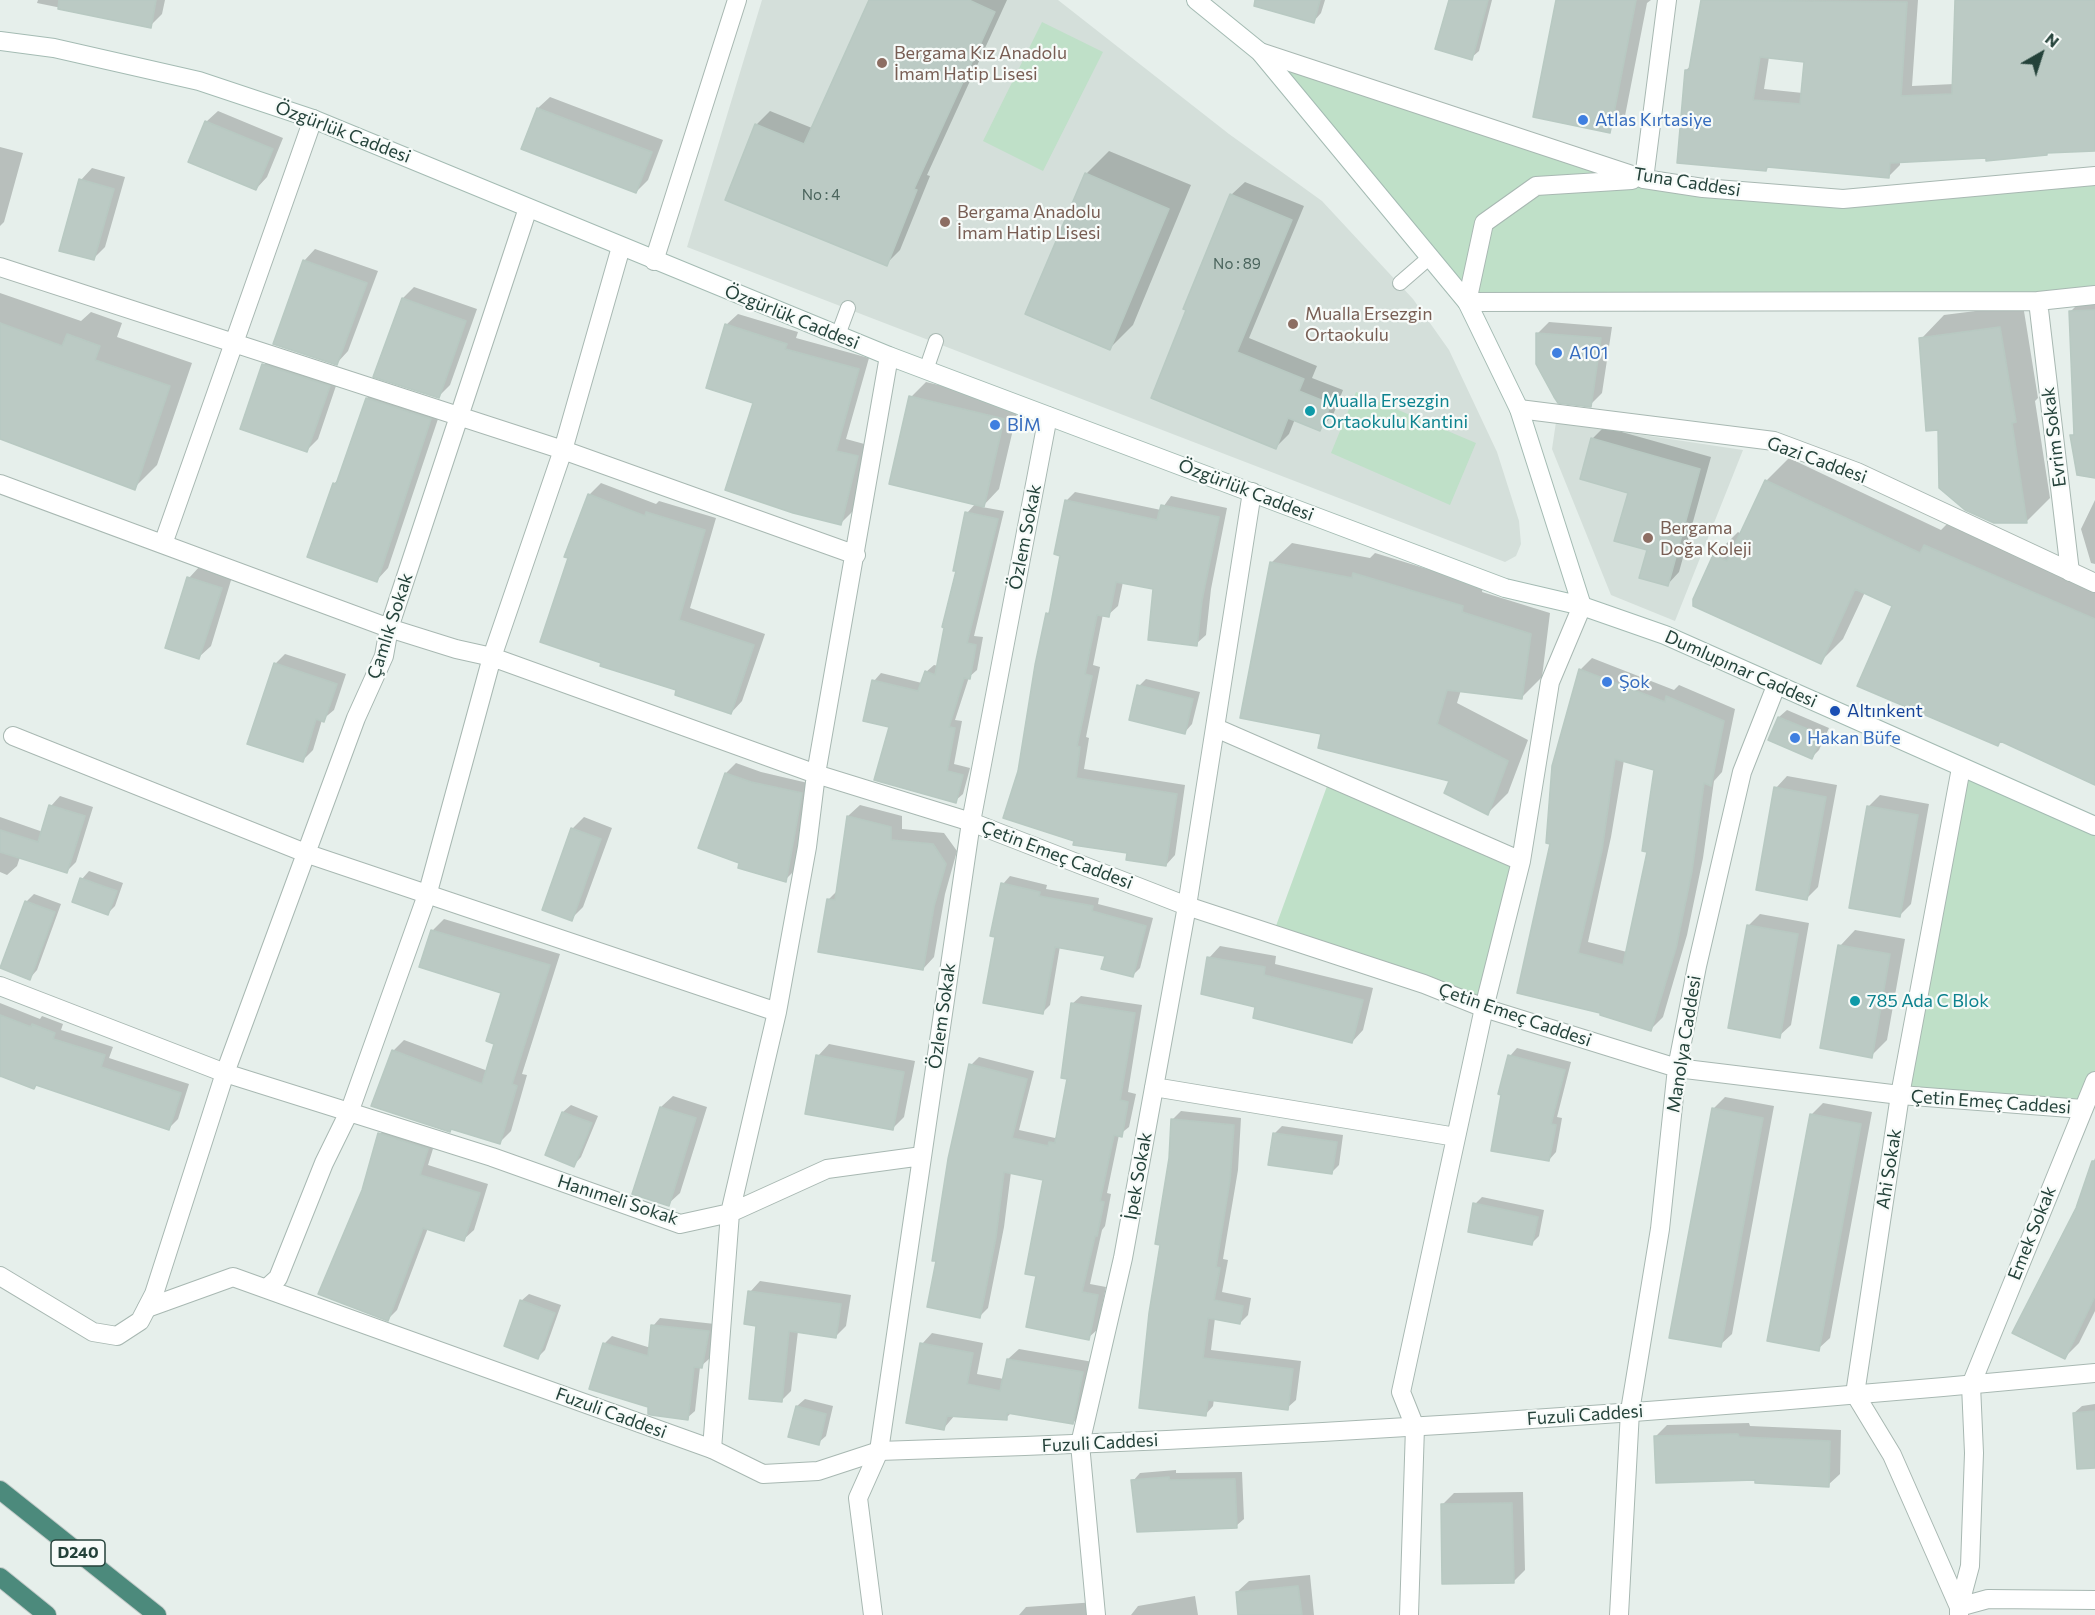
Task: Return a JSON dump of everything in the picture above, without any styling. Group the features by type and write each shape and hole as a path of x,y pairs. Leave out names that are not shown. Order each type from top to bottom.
{"highway":[{"name":"D240","path":"0,1490 158,1615"},
{"path":"0,1577 47,1615"}],"street":[{"path":"654,261 737,0"},
{"name":"Tuna Caddesi","path":"1197,0 1260,52 1467,302 1519,409 1582,606"},
{"path":"1667,0 1644,179 1536,186 1484,223 1467,302 2038,302 2095,295"},
{"name":"Özgürlük Caddesi","path":"0,41 54,48 199,81 313,119 654,261 926,370 1506,588 1582,606"},
{"name":"Tuna Caddesi","path":"1260,52 1644,179 1703,188 1843,199 2095,176"},
{"path":"162,544 313,119"},
{"name":"Çamlık Sokak","path":"147,1308 154,1294 225,1072 308,854 356,718 384,656 388,628 528,208"},
{"path":"267,1288 278,1278 324,1162 351,1110 428,892 492,657 563,450 621,247"},
{"path":"0,267 563,450 856,555"},
{"name":"Evrim Sokak","path":"2038,302 2070,572"},
{"path":"712,1449 730,1213 777,1012 807,846 816,774 890,356"},
{"name":"Gazi Caddesi","path":"1519,409 1774,441 1857,472 2095,583"},
{"name":"Özlem Sokak","path":"873,1615 858,1498 879,1451 971,822 1048,416"},
{"name":"Çetin Emeç Caddesi","path":"0,484 388,628 456,649 492,657 816,774 971,822 1187,906 1424,984 1484,1008 1677,1068 1900,1095 2089,1111"},
{"name":"İpek Sokak","path":"1096,1615 1080,1444 1123,1258 1187,906 1252,492"},
{"path":"1409,1615 1415,1427 1401,1392 1484,1008 1521,861 1550,682 1582,606"},
{"name":"Dumlupınar Caddesi","path":"1582,606 1665,635 2095,826"},
{"name":"Manolya Caddesi","path":"1619,1615 1630,1412 1660,1229 1677,1068 1697,966 1742,772 1776,686"},
{"path":"1216,728 1521,861"},
{"path":"13,736 308,854 428,892 777,1012"},
{"name":"Ahi Sokak","path":"1855,1394 1900,1095 1961,768"},
{"name":"Hanımeli Sokak","path":"0,986 225,1072 351,1110 680,1224 730,1213 827,1169 922,1156"},
{"name":"Emek Sokak","path":"1971,1385 2089,1111 2095,1081"},
{"path":"1154,1087 1456,1137"},
{"path":"0,1276 93,1332 117,1336 140,1321 147,1308"},
{"name":"Fuzuli Caddesi","path":"147,1308 233,1277 712,1449 763,1474 818,1471 879,1451 1080,1444 1415,1427 1971,1385 2095,1373"},
{"path":"1959,1611 1970,1566 1974,1454 1971,1385"},
{"path":"1855,1394 1892,1455 1959,1611"},
{"path":"1959,1611 1988,1599 2095,1600"}],"lane":[{"path":"1400,283 1430,257"},
{"path":"838,335 848,308"},
{"path":"926,370 936,341"}],"shaded area":[{"path":"762,0 1058,0 1229,134 1322,201 1413,299 1449,350 1497,452 1519,521 1521,544 1516,556 1505,562 687,247"},
{"name":"Bergama Doğa Koleji","path":"1556,422 1743,450 1675,621 1611,595 1552,449"}],"green space":[{"path":"1042,22 1103,52 1043,171 983,141"},
{"path":"1260,52 1644,179 1843,199 2095,176 2095,295 1467,302"},
{"path":"1356,392 1476,443 1450,505 1331,453"},
{"path":"1961,768 2095,826 2095,1081 2083,1109 1900,1095"},
{"path":"1330,778 1521,861 1484,1008 1273,934"}],"building":[{"path":"59,0 156,0 151,28 58,9"},
{"path":"869,0 969,0 995,12 914,189 917,190 887,266 725,200 755,124 804,144"},
{"path":"1255,0 1320,0 1314,23 1254,6"},
{"path":"1449,0 1488,0 1472,60 1435,49"},
{"path":"1556,0 1636,0 1610,133 1533,117"},
{"path":"1701,0 1907,2 1901,96 1952,94 1955,0 2095,0 2095,151 2047,153 2047,155 1986,161 1986,158 1890,163 1889,178 1767,167 1766,171 1677,163 1685,70 1689,70","holes":["1760,57 1804,62 1800,104 1753,100"]},
{"path":"537,108 652,152 636,193 521,149"},
{"path":"205,121 273,149 256,190 188,162"},
{"path":"1085,173 1169,209 1110,350 1025,314"},
{"path":"79,179 114,189 94,260 59,251"},
{"path":"1230,194 1292,220 1237,352 1304,379 1299,391 1331,404 1320,431 1288,418 1276,449 1151,398 1186,310 1183,309"},
{"path":"303,260 367,283 337,365 273,344"},
{"path":"402,298 466,321 439,398 373,377"},
{"path":"2095,310 2095,478 2077,475 2070,435 2074,435 2069,311"},
{"path":"0,323 62,346 67,334 100,346 95,360 170,386 135,490 0,439"},
{"path":"725,324 787,344 785,349 859,369 836,451 858,456 841,525 793,513 725,490 753,403 706,388"},
{"path":"2000,327 2016,422 2012,423 2027,523 1994,523 1965,510 1939,488 1938,430 1926,431 1919,338"},
{"path":"1536,333 1601,338 1591,407 1558,403 1536,364"},
{"path":"262,364 330,386 307,452 240,429"},
{"path":"909,396 1004,419 984,507 889,484"},
{"path":"366,398 431,419 377,582 307,557"},
{"name":"Bergama Doğa Koleji","path":"1591,438 1700,469 1668,586 1639,578 1647,550 1614,541 1628,493 1580,479"},
{"path":"1765,480 1920,553 1924,545 2095,619 2095,785 2000,741 1998,746 1857,686 1892,606 1855,589 1821,664 1693,606 1693,599 1713,555 1727,561"},
{"path":"588,494 645,516 646,512 705,530 679,620 754,645 731,714 675,695 676,690 600,666 601,663 540,642 568,558 564,557"},
{"path":"1065,500 1157,520 1161,505 1219,517 1202,600 1197,646 1148,640 1153,589 1116,582 1109,617 1097,615 1085,674 1092,676 1077,746 1080,747 1076,778 1177,794 1166,866 1126,860 1127,853 1073,845 1074,841 1003,818 1018,771 1035,665 1046,613 1049,614 1060,556 1054,554"},
{"path":"965,512 998,519 967,643 976,645 970,679 964,678 949,727 955,728 947,771 963,775 956,803 874,780 889,727 863,721 872,680 918,691 925,671 935,675 944,628 942,627 956,571 953,571"},
{"path":"1270,562 1352,578 1353,573 1463,606 1462,612 1531,634 1522,699 1447,690 1437,724 1508,761 1488,815 1444,793 1449,781 1318,748 1321,734 1240,718"},
{"path":"187,577 222,588 199,659 165,648"},
{"path":"274,663 337,684 324,722 316,719 303,762 247,744"},
{"path":"1579,669 1665,702 1666,696 1724,721 1711,786 1704,783 1692,871 1676,948 1651,1031 1600,1015 1600,1013 1517,993 1550,844 1546,843 1552,766","holes":["1615,759 1654,770 1642,851 1647,852 1623,965 1578,953 1602,850"]},
{"path":"1137,685 1193,699 1185,734 1129,720"},
{"name":"Hakan Büfe","path":"1778,717 1822,735 1812,759 1768,740"},
{"path":"725,773 751,782 802,793 786,882 738,868 739,863 698,848"},
{"path":"1774,787 1826,797 1807,900 1756,890"},
{"path":"49,805 85,816 67,873 0,852 0,830 38,842"},
{"path":"1867,806 1918,815 1900,917 1849,908"},
{"path":"847,816 891,827 891,840 933,844 946,864 934,906 923,970 818,952 827,899 835,900"},
{"path":"571,828 601,839 572,921 542,910"},
{"path":"80,878 117,891 108,915 72,902"},
{"path":"1001,883 1040,892 1039,896 1093,906 1092,911 1146,926 1133,977 1101,969 1105,956 1055,947 1043,1014 983,1003 995,937 990,936"},
{"path":"25,901 55,912 30,980 0,968"},
{"path":"1747,925 1798,934 1780,1038 1728,1028"},
{"path":"431,930 550,965 512,1084 517,1086 500,1144 451,1129 450,1132 371,1106 392,1050 482,1084 494,1044 486,1041 501,993 419,967"},
{"name":"785 Ada C Blok","path":"1838,945 1890,954 1872,1058 1820,1048"},
{"path":"1207,957 1265,967 1264,975 1363,1000 1352,1043 1253,1018 1255,1007 1201,994"},
{"path":"1071,1003 1135,1013 1120,1100 1128,1102 1122,1137 1114,1135 1100,1201 1104,1202 1082,1292 1098,1295 1089,1340 1026,1327 1036,1276 1025,1274 1043,1180 1004,1172 996,1237 980,1318 927,1307 936,1261 932,1261 948,1159 969,1064 1027,1079 1012,1138 1048,1146 1049,1142 1055,1143 1067,1079 1061,1078"},
{"path":"0,1015 55,1033 53,1039 105,1055 101,1067 181,1093 169,1130 36,1085 34,1089 0,1076"},
{"path":"816,1055 904,1072 893,1130 805,1114"},
{"path":"1508,1055 1565,1070 1551,1124 1556,1125 1549,1161 1491,1151 1501,1095 1498,1094"},
{"path":"660,1107 696,1118 669,1206 632,1194"},
{"path":"1712,1108 1763,1118 1721,1347 1669,1338"},
{"path":"562,1112 592,1123 574,1167 545,1155"},
{"path":"1810,1114 1861,1124 1819,1351 1767,1341"},
{"path":"1171,1119 1234,1125 1230,1180 1216,1267 1220,1268 1214,1300 1243,1306 1240,1324 1208,1318 1203,1358 1293,1369 1288,1410 1208,1400 1206,1416 1139,1408 1149,1313 1160,1245 1155,1244 1169,1158"},
{"path":"378,1133 428,1149 420,1175 480,1193 464,1241 423,1228 388,1321 318,1294 362,1190"},
{"path":"1273,1133 1337,1142 1332,1174 1268,1165"},
{"path":"2092,1161 2095,1161 2095,1296 2065,1359 2012,1333 2076,1208"},
{"path":"1473,1203 1538,1217 1532,1245 1468,1232"},
{"path":"748,1291 841,1304 836,1338 789,1331 782,1402 749,1399 756,1326 744,1324"},
{"path":"520,1300 555,1313 538,1359 504,1346"},
{"path":"651,1325 709,1331 702,1368 694,1367 688,1420 651,1415 648,1414 648,1407 589,1389 603,1343 648,1356"},
{"path":"920,1343 973,1353 967,1384 1000,1391 1007,1359 1083,1372 1073,1424 1007,1413 1007,1420 947,1416 944,1430 906,1423"},
{"path":"796,1406 826,1414 819,1445 788,1437"},
{"path":"2095,1411 2095,1468 2077,1469 2073,1413"},
{"path":"1738,1434 1739,1437 1830,1441 1829,1487 1755,1483 1755,1480 1656,1483 1654,1436"},
{"path":"1169,1477 1169,1480 1235,1479 1237,1528 1137,1532 1131,1480"},
{"path":"1512,1503 1514,1583 1442,1584 1441,1504"},
{"path":"1298,1586 1302,1615 1238,1615 1236,1592"}],"place":[{"name":"Bergama Kız Anadolu İmam Hatip Lisesi","path":"882,63"},
{"name":"Atlas Kırtasiye","path":"1583,120"},
{"name":"Bergama Anadolu İmam Hatip Lisesi","path":"945,222"},
{"name":"Mualla Ersezgin Ortaokulu","path":"1293,324"},
{"name":"A101","path":"1557,353"},
{"name":"Mualla Ersezgin Ortaokulu Kantini","path":"1310,411"},
{"name":"BİM","path":"995,425"},
{"name":"Bergama Doğa Koleji","path":"1648,538"},
{"name":"Şok","path":"1607,682"},
{"name":"Altınkent","path":"1835,711"},
{"name":"Hakan Büfe","path":"1795,738"},
{"name":"785 Ada C Blok","path":"1855,1001"}]}
